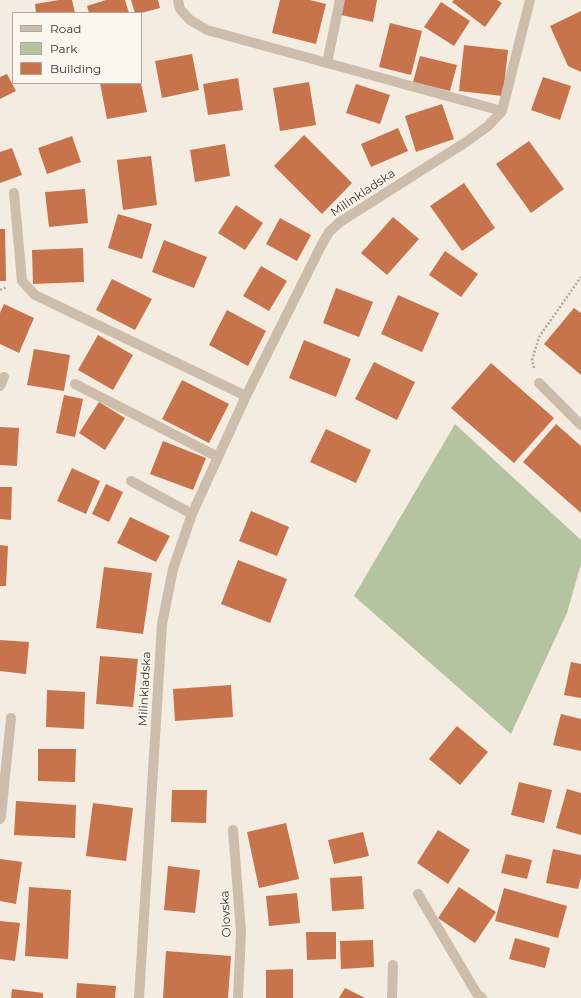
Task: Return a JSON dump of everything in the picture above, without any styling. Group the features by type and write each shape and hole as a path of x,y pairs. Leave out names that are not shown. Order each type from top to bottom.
{"street":[{"path":"178,0 180,9 190,20 207,30 502,111"},
{"path":"327,63 340,0"},
{"name":"Milinkladska","path":"139,998 162,624 173,569 192,514 246,396 329,232 340,222 466,142 488,126 502,111 530,0"},
{"path":"14,193 22,281 35,295 246,396"},
{"path":"539,383 581,425"},
{"path":"75,384 218,457"},
{"path":"131,481 192,514"},
{"path":"0,819 11,718"},
{"name":"Olovska","path":"233,830 242,932 238,998"},
{"path":"418,894 477,994 482,998"},
{"path":"392,998 393,965"}],"path":[{"path":"539,383 532,360 539,337 581,277"}],"green space":[{"path":"455,424 581,540 581,564 567,613 511,734 354,596"}],"building":[{"path":"59,0 72,0 75,12 36,12 35,4"},
{"path":"106,0 125,0 129,12 89,12 87,6"},
{"path":"131,0 158,0 160,8 142,13 135,12"},
{"path":"280,0 310,0 326,4 316,44 272,33"},
{"path":"344,0 377,0 373,22 341,15"},
{"path":"454,0 497,0 502,3 485,27 452,2"},
{"path":"441,2 470,21 454,46 424,27"},
{"path":"581,11 581,72 568,66 550,26"},
{"path":"390,23 422,31 411,75 379,67"},
{"path":"464,45 508,50 503,96 459,91"},
{"path":"192,54 199,90 162,98 155,61"},
{"path":"420,56 457,65 450,91 413,82"},
{"path":"7,74 16,91 0,99 0,77"},
{"path":"543,77 571,86 560,120 531,110"},
{"path":"238,78 243,110 208,115 203,84"},
{"path":"309,82 316,125 280,131 273,88"},
{"path":"100,84 141,84 147,112 107,119"},
{"path":"356,84 390,95 380,124 346,113"},
{"path":"442,104 454,139 416,152 405,116"},
{"path":"398,128 408,151 371,167 361,144"},
{"path":"304,135 352,183 322,214 274,166"},
{"path":"72,136 81,162 47,174 38,148"},
{"path":"529,141 564,189 531,213 496,164"},
{"path":"225,144 230,176 195,182 190,150"},
{"path":"12,148 22,175 0,183 0,152"},
{"path":"151,156 157,205 123,210 117,160"},
{"path":"464,183 495,228 462,251 430,206"},
{"path":"85,189 88,223 49,227 45,192"},
{"path":"236,205 263,223 245,250 218,233"},
{"path":"118,214 152,224 142,259 108,248"},
{"path":"393,217 419,239 387,275 361,253"},
{"path":"280,218 311,235 297,261 266,244"},
{"path":"0,229 5,229 6,281 0,281"},
{"path":"164,240 207,257 194,288 152,272"},
{"path":"83,248 84,282 33,284 32,250"},
{"path":"445,251 478,274 461,297 429,275"},
{"path":"261,266 287,281 269,311 243,296"},
{"path":"112,279 152,299 135,330 96,310"},
{"path":"336,288 373,302 359,337 323,323"},
{"path":"398,295 439,313 422,352 381,334"},
{"path":"4,304 34,318 19,353 0,344 0,313"},
{"path":"574,308 581,313 581,375 544,344"},
{"path":"227,310 266,331 248,366 209,345"},
{"path":"98,335 133,355 113,390 78,370"},
{"path":"304,340 351,359 336,397 289,378"},
{"path":"34,349 70,355 64,391 27,385"},
{"path":"374,362 415,382 397,420 355,399"},
{"path":"491,363 554,418 514,463 451,408"},
{"path":"182,380 229,404 209,443 162,419"},
{"path":"64,395 83,399 75,437 56,433"},
{"path":"99,402 125,418 105,450 79,433"},
{"path":"556,424 581,446 581,513 523,462"},
{"path":"0,427 19,428 17,466 0,465"},
{"path":"326,429 371,450 356,483 310,462"},
{"path":"163,441 206,458 193,490 150,474"},
{"path":"72,468 100,481 86,514 57,501"},
{"path":"106,484 123,492 109,522 92,514"},
{"path":"0,487 12,487 11,520 0,519"},
{"path":"251,511 289,527 277,556 239,541"},
{"path":"130,517 170,536 156,562 117,543"},
{"path":"0,545 8,546 6,586 0,586"},
{"path":"238,560 287,579 270,623 221,604"},
{"path":"104,567 152,573 143,634 96,628"},
{"path":"0,640 29,642 26,674 0,671"},
{"path":"100,656 138,659 133,707 96,704"},
{"path":"571,662 581,664 581,698 564,695"},
{"path":"231,685 233,717 175,721 173,689"},
{"path":"47,690 85,692 84,729 46,727"},
{"path":"561,714 581,719 581,751 553,745"},
{"path":"457,726 488,752 460,785 429,759"},
{"path":"38,749 76,749 75,782 38,781"},
{"path":"519,782 552,790 544,823 511,815"},
{"path":"567,789 581,793 581,835 556,828"},
{"path":"172,790 207,790 206,823 171,822"},
{"path":"16,801 76,805 75,838 14,835"},
{"path":"93,803 133,808 126,861 86,856"},
{"path":"286,823 299,879 259,888 247,832"},
{"path":"438,830 470,850 448,884 417,863"},
{"path":"363,832 369,856 334,864 328,840"},
{"path":"553,849 581,855 581,877 578,889 546,883"},
{"path":"506,854 532,860 527,879 501,873"},
{"path":"0,859 22,862 16,904 0,901"},
{"path":"168,866 200,870 195,913 164,910"},
{"path":"362,876 364,909 332,911 330,878"},
{"path":"29,887 71,890 68,959 25,956"},
{"path":"459,887 496,912 475,943 438,918"},
{"path":"504,888 567,906 558,938 495,921"},
{"path":"297,893 300,923 269,926 266,896"},
{"path":"0,921 20,923 15,961 0,959"},
{"path":"306,932 336,932 336,959 307,960"},
{"path":"515,938 550,948 545,968 509,959"},
{"path":"373,940 374,967 341,969 340,941"},
{"path":"166,951 231,956 228,998 163,998"},
{"path":"293,969 293,998 266,998 266,970"},
{"path":"77,983 116,986 115,998 76,998"},
{"path":"345,988 365,998 339,998"},
{"path":"12,989 43,993 43,998 11,998"}]}
